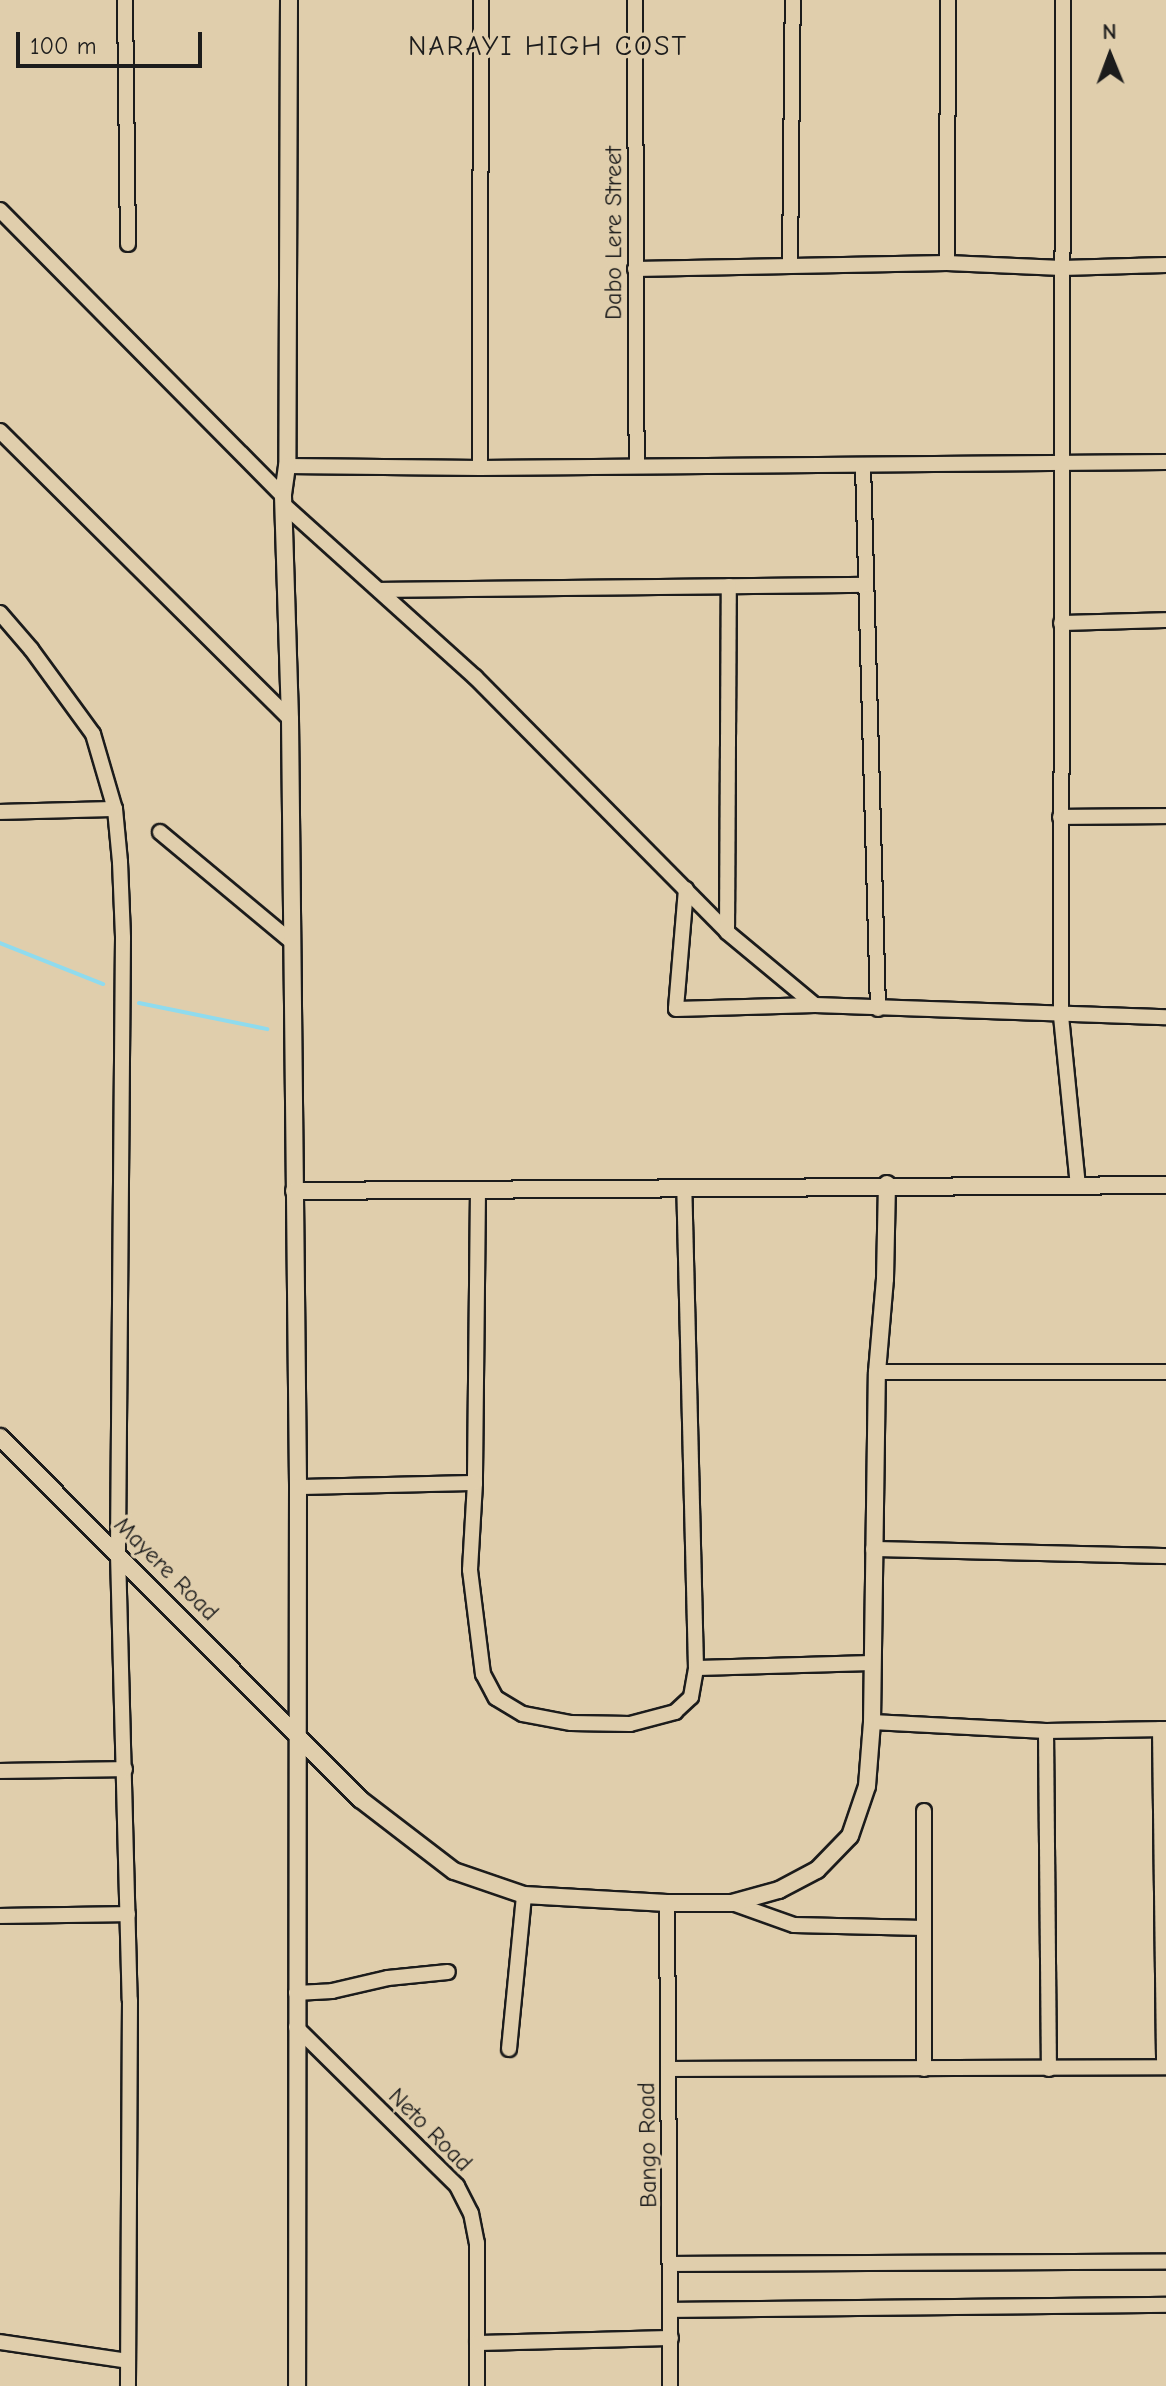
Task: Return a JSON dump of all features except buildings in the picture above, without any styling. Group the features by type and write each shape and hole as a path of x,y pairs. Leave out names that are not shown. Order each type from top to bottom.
{"street":[{"path":"125,0 128,244"},
{"path":"289,0 287,466 284,501 290,719 298,1487 297,2386"},
{"path":"480,468 481,0"},
{"name":"Dabo Lere Street","path":"635,0 637,465"},
{"path":"790,265 793,0"},
{"path":"947,263 948,0"},
{"path":"1063,0 1061,1016 1078,1185"},
{"path":"0,210 284,501 475,677 727,932 815,1005"},
{"path":"635,269 947,263 1062,268 1166,265"},
{"path":"0,431 290,719"},
{"path":"287,466 480,468 1166,462"},
{"path":"863,465 878,1009"},
{"path":"381,590 865,585"},
{"path":"727,932 729,586"},
{"path":"0,613 31,649 93,734 115,809 123,938 118,1554 131,2107 128,2386"},
{"path":"1061,623 1166,620"},
{"path":"0,812 115,809"},
{"path":"1060,817 1166,816"},
{"path":"160,832 292,942"},
{"path":"686,889 676,1009 815,1005 1061,1016 1166,1017"},
{"path":"294,1191 887,1184 1166,1185"},
{"name":"Mayere Road","path":"0,1437 360,1799 454,1871 524,1895 667,1903 732,1903 779,1890 817,1870 850,1836 867,1786 872,1722 877,1372 885,1279 887,1184"},
{"path":"478,1190 475,1483 470,1570 472,1611 483,1674 496,1698 523,1714 559,1721 630,1724 675,1712 691,1697 696,1668 684,1187"},
{"path":"877,1372 1166,1372"},
{"path":"298,1487 475,1483"},
{"path":"873,1549 1166,1556"},
{"path":"696,1668 873,1663"},
{"path":"669,2069 1165,2067 1163,1729 1046,1731 872,1722"},
{"path":"1046,1731 1049,2069"},
{"path":"0,1771 125,1769"},
{"path":"924,1811 924,2069"},
{"path":"509,2049 524,1895"},
{"name":"Bango Road","path":"667,1903 672,2264 670,2386"},
{"path":"732,1903 794,1925 924,1928"},
{"path":"0,1916 128,1914"},
{"path":"296,1993 332,1991 388,1978 448,1972"},
{"name":"Neto Road","path":"296,2027 457,2186 471,2213 477,2243 477,2386"},
{"path":"672,2264 1166,2261"},
{"path":"671,2310 1166,2305"},
{"path":"477,2343 671,2338"},
{"path":"0,2342 128,2361"}],"waterway":[{"path":"0,943 103,984"},
{"path":"139,1003 267,1029"}],"district":[{"name":"NARAYI HIGH COST","path":"548,46"}]}
